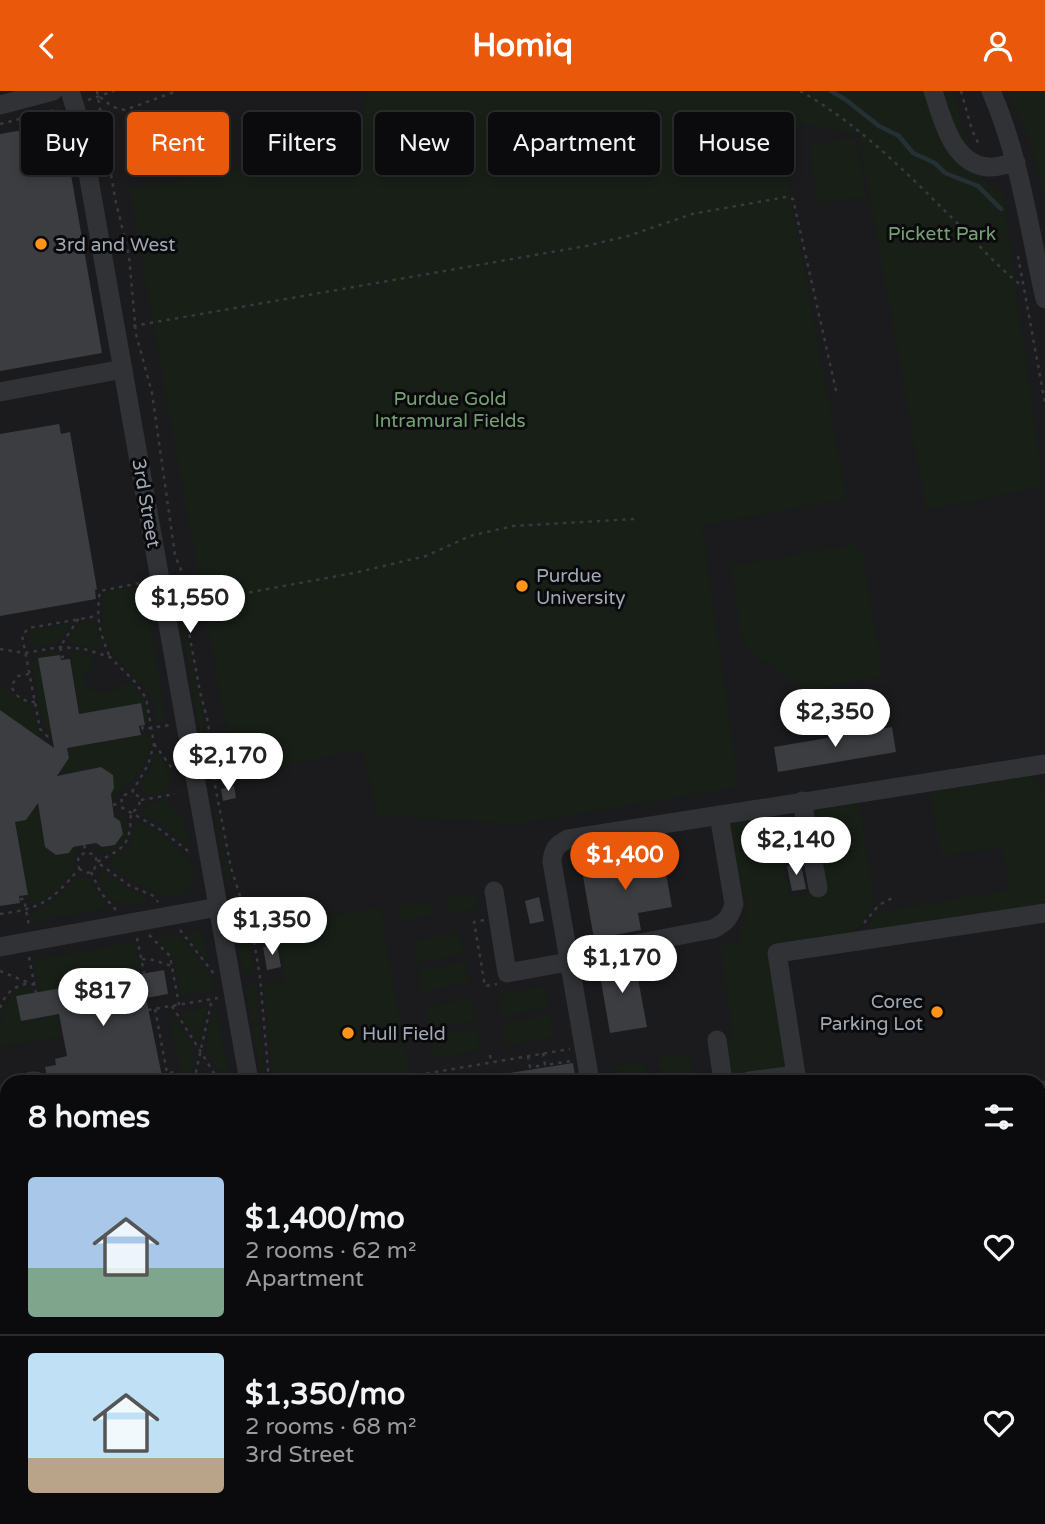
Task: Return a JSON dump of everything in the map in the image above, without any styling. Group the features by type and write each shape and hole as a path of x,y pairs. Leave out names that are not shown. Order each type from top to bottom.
{"street":[{"name":"3rd Street","path":"70,91 125,327 123,369 176,614 218,908 248,1075"},
{"path":"933,91 949,135 966,160 989,167 1016,162"},
{"path":"991,91 1016,162 1045,299"},
{"path":"0,105 54,101"},
{"path":"0,392 123,369"},
{"path":"589,1075 552,862 553,852 558,844 568,839 1045,764"},
{"path":"802,801 818,888"},
{"path":"494,891 507,973 724,924 734,904 719,815"},
{"path":"0,947 218,908"},
{"path":"796,1075 778,953 1045,913"},
{"path":"717,1040 722,1075"}],"path":[{"path":"97,91 115,198 129,256 125,327 152,393 176,614 208,722 215,785 231,868 253,935 260,977 268,1075"},
{"path":"93,99 114,91"},
{"path":"98,96 113,107 125,110 177,91"},
{"path":"800,91 873,142 1004,272 1022,286 1045,403"},
{"path":"961,91 981,149"},
{"path":"0,124 54,101"},
{"path":"125,327 586,246 628,236 692,214 786,197 793,199 837,395"},
{"path":"176,614 219,598 354,573 426,556 470,536 513,526 634,519"},
{"path":"95,592 145,582"},
{"path":"100,591 97,616 101,637 110,657 135,682 146,698 153,728 154,744 148,765 134,784 132,792"},
{"path":"48,737 40,729 22,635 29,628 97,616"},
{"path":"61,657 60,647 79,618"},
{"path":"0,649 25,653 60,647 84,649 110,657"},
{"path":"29,674 18,676 11,686 16,696 24,701 35,702"},
{"path":"142,726 143,729 170,725"},
{"path":"154,744 172,768"},
{"path":"131,812 139,807 140,801 132,792 124,794 120,803 122,809 173,838 187,853 192,854"},
{"path":"140,801 175,794"},
{"path":"113,805 120,803"},
{"path":"97,862 123,849 128,841 131,812"},
{"path":"84,845 86,852"},
{"path":"79,869 91,872 96,868 95,855 86,852"},
{"path":"0,914 26,910 52,898 79,869 78,857 86,852"},
{"path":"97,862 130,886 152,895 158,902"},
{"path":"91,872 106,902 116,910"},
{"path":"228,890 238,888"},
{"path":"861,940 860,928 879,905 892,898"},
{"path":"20,899 24,899 28,922"},
{"path":"180,930 214,974"},
{"path":"149,936 164,949 173,966 180,1005"},
{"path":"138,941 144,973"},
{"path":"142,959 173,966"},
{"path":"30,961 36,993"},
{"path":"0,971 34,985"},
{"path":"0,1008 8,993 16,986 29,983"},
{"path":"148,1010 218,997"},
{"path":"195,1075 212,999"},
{"path":"172,1006 215,1075"},
{"path":"155,1009 167,1073 175,1072 175,1075"},
{"path":"418,1075 576,1048"},
{"path":"543,1053 545,1065"},
{"path":"490,1055 491,1062"},
{"path":"528,1056 530,1067 578,1059"},
{"path":"426,1066 427,1073"}],"shaded area":[{"name":"Purdue University","path":"0,91 1045,91 1045,1075 0,1075"}],"green space":[{"name":"Purdue Gold Intramural Fields","path":"368,91 953,91 963,127 984,181 1003,193 1043,487 926,510 858,134 794,122 794,112 674,112 674,175 786,175 847,499 702,526 739,787 516,824 377,815 363,750 234,774 129,190 205,175 229,175 229,170 243,168 243,175 361,175 361,117"},
{"path":"1007,91 1045,91 1045,199 1030,143"},
{"path":"855,137 866,196 818,205 808,145"},
{"path":"854,544 863,553 883,676 814,690 793,682 754,654 740,636 731,566"},
{"path":"143,585 167,720 159,723 147,692 116,658 104,636 101,611 104,592"},
{"path":"92,620 102,646 100,650 67,642 82,621"},
{"path":"71,623 58,641 36,648 29,644 27,635 33,630"},
{"path":"184,623 204,720 211,779 208,780 181,624"},
{"path":"57,650 60,655 38,659 51,730 48,731 43,726 32,661 38,654"},
{"path":"70,651 91,655 94,669 84,671 88,691 98,689 99,693 118,690 117,686 132,683 144,699 148,723 145,725 141,703 83,713 79,711"},
{"path":"0,686 31,707 38,729 45,738 41,739 0,710"},
{"path":"148,734 152,739 140,772 138,770 134,774 136,777 116,796 111,797 114,788 113,775 101,767 58,774 69,759 67,748"},
{"path":"157,751 169,770 171,781 164,793 144,795 139,786"},
{"path":"1025,775 1038,783 1045,797 1045,905 977,915 976,911 973,915 863,931 880,911 1010,890 1002,847 943,856 940,853 929,789"},
{"path":"213,792 233,886 227,887 211,794"},
{"path":"857,796 875,903 854,933 770,945 788,1067 733,1075 725,1038 733,1037 720,947 742,942 739,929 746,916 747,904 746,894 738,895 728,823 789,814 801,826 805,845 794,852 796,863 784,865 790,897 822,891 813,842 815,818 820,808 839,798"},
{"path":"165,800 183,819 187,844 183,844 168,829 144,815 145,805"},
{"path":"36,805 45,847 56,855 69,853 76,846 77,851 72,868 62,885 34,905 29,903 15,822 26,820"},
{"path":"119,812 127,828 124,843 112,851 94,849 93,843 102,847 115,845 123,834 120,821 114,813"},
{"path":"137,822 170,842 190,864 192,880 189,888 182,894 173,896 150,890 111,867 112,858 130,843"},
{"path":"102,869 131,890 146,897 148,901 130,905 109,897 101,883 99,873"},
{"path":"75,878 90,879 106,908 33,922 33,913 53,902"},
{"path":"476,893 479,908 447,914 444,898"},
{"path":"431,900 433,916 401,921 399,905"},
{"name":"Hull Field","path":"380,907 410,1075 272,1075 263,984 282,981 285,984 275,926"},
{"path":"244,923 255,972 244,975 234,925"},
{"path":"203,931 209,964 184,933"},
{"path":"459,932 463,954 416,963 412,941"},
{"path":"178,934 210,974 213,990 180,996 174,960 156,939"},
{"path":"135,942 142,974 39,992 32,960"},
{"path":"465,962 468,983 421,992 417,970"},
{"path":"257,984 265,1075 261,1075 245,987"},
{"path":"32,986 33,993 21,1021 23,1024 27,1023 27,1020 41,1021 41,1017 59,1014 60,1020 57,1021 60,1037 0,1047 0,1026 8,1000 21,989"},
{"path":"544,986 548,1008 501,1016 497,994"},
{"path":"471,999 475,1021 428,1029 424,1007"},
{"path":"214,1006 229,1075 220,1075 211,1060 206,1038"},
{"path":"207,1007 199,1044 178,1013"},
{"path":"169,1015 172,1015 188,1037 193,1049 191,1075 180,1075"},
{"path":"549,1015 553,1037 506,1045 502,1023"},
{"path":"476,1028 480,1050 433,1058 429,1036"},
{"path":"688,1053 692,1075 661,1075 658,1058"},
{"path":"643,1061 646,1075 615,1075 613,1067"}],"building":[{"name":"3rd and West","path":"21,130 21,175 71,175 102,353 0,371 0,134"},
{"path":"59,424 61,434 70,432 97,589 96,599 0,616 0,434"},
{"path":"60,655 61,660 70,659 79,714 141,703 145,725 139,726 141,735 67,748 69,758 57,776 101,767 113,775 114,788 111,794 114,817 120,821 123,834 115,845 84,845 73,847 69,853 56,855 45,847 38,803 26,820 15,822 28,895 19,896 20,903 0,906 0,710 54,748 38,658"},
{"path":"892,727 896,752 778,772 774,747"},
{"path":"234,786 236,798 223,801 221,789"},
{"path":"662,851 672,907 638,913 641,930 594,939 581,865"},
{"path":"801,864 806,889 792,891 787,866"},
{"path":"539,897 544,921 530,924 525,901"},
{"path":"277,944 281,967 267,970 263,947"},
{"path":"634,957 647,1027 610,1033 598,964"},
{"path":"164,970 168,994 146,998 162,1075 47,1075 45,1067 56,1065 55,1059 67,1056 59,1014 21,1021 16,996"},
{"path":"573,1063 575,1075 496,1075"}],"waterway":[{"path":"831,91 879,126 899,136 913,153 935,163 945,173 978,186 1001,209"}],"place":[{"name":"3rd and West","path":"41,244"},
{"name":"Purdue University","path":"522,586"},
{"name":"Corec Parking Lot","path":"937,1012"},
{"name":"Hull Field","path":"348,1033"}],"park label":[{"name":"Pickett Park","path":"942,233"}]}
